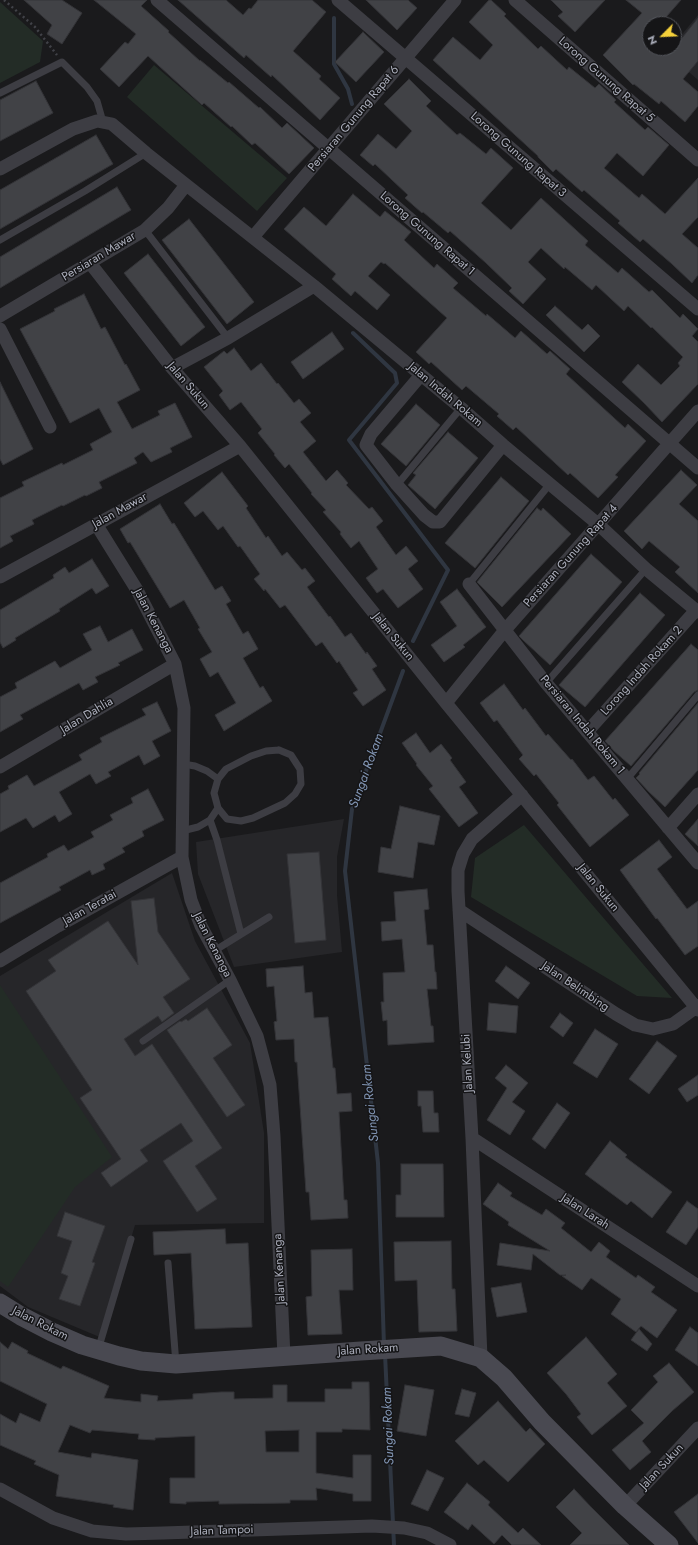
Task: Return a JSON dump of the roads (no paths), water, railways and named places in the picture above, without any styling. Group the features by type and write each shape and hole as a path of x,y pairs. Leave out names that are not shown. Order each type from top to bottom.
{"main road":[{"name":"Jalan Rokam","path":"0,1303 52,1332 98,1350 141,1361 176,1364 361,1350 440,1346 481,1358 504,1378 542,1422 625,1506 669,1545"}],"street":[{"name":"Lorong Gunung Rapat 1","path":"157,0 698,468"},
{"name":"Lorong Gunung Rapat 3","path":"338,0 698,310"},
{"name":"Persiaran Gunung Rapat 6","path":"253,237 455,0"},
{"name":"Lorong Gunung Rapat 5","path":"515,0 698,160"},
{"path":"0,169 73,129 97,121 103,122"},
{"name":"Jalan Indah Rokam","path":"103,122 112,124 146,153 314,286 461,408 549,485 598,525 646,569 697,611"},
{"name":"Persiaran Mawar","path":"0,316 145,230 168,208 186,185"},
{"name":"Jalan Sukun","path":"90,263 172,368 240,446 446,703 697,1008"},
{"path":"172,368 228,338 314,286"},
{"path":"0,329 50,427"},
{"path":"422,375 371,434 366,445 424,515 433,522 440,522 503,445"},
{"name":"Persiaran Gunung Rapat 4","path":"446,703 505,630 698,411"},
{"name":"Jalan Mawar","path":"0,577 240,446"},
{"name":"Jalan Kenanga","path":"96,524 137,590 175,664 184,708 182,857 191,900 201,926 230,980 257,1036 270,1085 274,1136 284,1357"},
{"name":"Persiaran Indah Rokam 1","path":"469,584 546,683 698,863"},
{"name":"Lorong Indah Rokam 2","path":"587,732 697,611"},
{"name":"Jalan Dahlia","path":"0,767 175,664"},
{"path":"668,828 698,794"},
{"name":"Jalan Kelubi","path":"481,1358 472,1138 458,870 463,854 472,839 522,795"},
{"name":"Jalan Teratai","path":"0,961 58,926 182,857"},
{"name":"Jalan Belimbing","path":"459,910 609,1010 635,1025 653,1029 673,1024 697,1008"},
{"name":"Jalan Larah","path":"472,1138 698,1286"},
{"name":"Jalan Sukun","path":"625,1506 698,1428"},
{"name":"Jalan Tampoi","path":"0,1488 53,1518 92,1531 126,1534 372,1526 404,1528 427,1533 450,1545"}],"lane":[{"path":"0,93 62,62 87,87 97,101 103,122"},
{"path":"0,240 85,191 146,153"},
{"path":"145,230 228,338"},
{"path":"398,485 461,408"},
{"path":"469,584 549,485"},
{"path":"546,683 646,569"},
{"path":"627,779 698,695"},
{"path":"266,750 279,750 291,755 300,769 301,784 295,794 285,803 253,818 241,821 227,819 218,808 214,793 218,779 226,770 252,756 266,750"},
{"path":"183,764 195,766 208,771 218,779"},
{"path":"182,831 198,827 210,820 218,808"},
{"path":"210,820 217,840 241,934"},
{"path":"214,951 269,917"},
{"path":"143,1041 230,980"},
{"path":"98,1350 131,1239"},
{"path":"168,1263 176,1364"}],"waterway":[{"path":"334,18 334,64 348,89 352,104"},
{"path":"353,333 395,373 397,383 349,440 448,570 413,641"},
{"name":"Sungai Rokam","path":"384,1346 378,1163 345,871 352,809 403,671"},
{"name":"Sungai Rokam","path":"385,1354 394,1545"}]}
